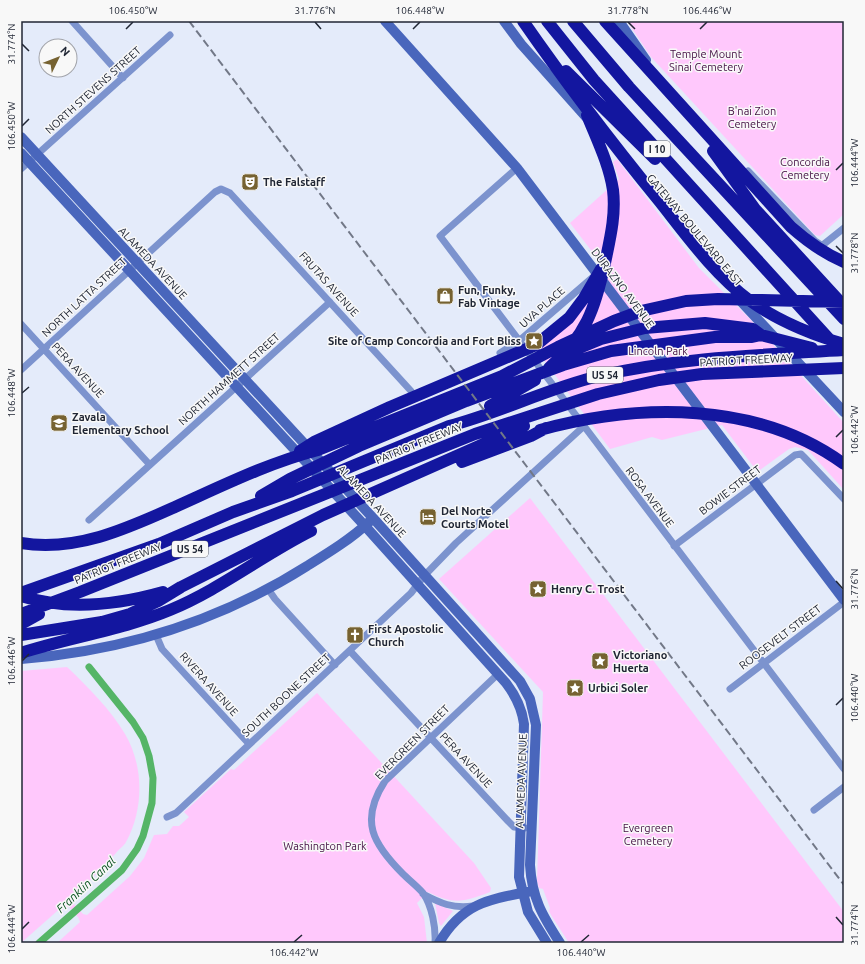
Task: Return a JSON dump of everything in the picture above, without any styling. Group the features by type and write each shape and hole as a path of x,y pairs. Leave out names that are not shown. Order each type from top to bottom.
{"highway":[{"path":"515,21 637,140 706,214 743,245"},
{"path":"523,21 579,98 710,263 738,291 775,316 806,332 844,344"},
{"name":"I 10","path":"547,21 594,80 844,356"},
{"name":"I 10","path":"573,21 629,87 791,257"},
{"path":"604,21 791,227 811,244 844,262"},
{"path":"668,86 742,193 791,257 844,307"},
{"path":"449,426 525,386 542,374 574,343 596,304 613,221 613,190 603,152 579,98"},
{"path":"292,457 314,442 390,407 536,345 560,326 576,309 605,262"},
{"path":"805,271 844,320"},
{"path":"787,294 808,325 844,366"},
{"path":"21,543 49,545 95,539 134,525 269,465 318,450 502,376 614,320 641,311 664,306 718,299 844,302"},
{"path":"502,376 525,369 601,339 644,328 705,323 753,329 761,335 844,356"},
{"path":"291,485 359,446 437,413 563,365 612,351 715,338 752,337 761,335"},
{"path":"767,355 844,341"},
{"name":"PATRIOT FREEWAY","path":"21,594 159,544 291,485 449,426 598,376 682,360 844,350"},
{"name":"PATRIOT FREEWAY","path":"21,614 300,505 475,434 598,394 659,380 702,374 844,366"},
{"path":"21,636 102,622 123,616 158,601 181,587 477,447 542,418 562,406"},
{"path":"477,447 570,422 607,416 650,412 682,412 744,419 799,438 844,464"},
{"path":"21,653 144,620 171,610 193,599 325,519 503,445 531,436 546,428"},
{"path":"21,594 43,601 91,605 123,602 181,587"},
{"path":"21,624 80,592"}],"main road":[{"name":"DURAZNO AVENUE","path":"385,21 517,168 844,601"},
{"name":"GATEWAY BOULEVARD EAST","path":"504,21 534,59 581,110 705,263 844,412"},
{"path":"619,21 644,57 668,86"},
{"name":"ALAMEDA AVENUE","path":"21,137 33,158 241,384 418,586 498,674 518,700 523,719 518,870 522,893 528,912 546,943"},
{"name":"ALAMEDA AVENUE","path":"21,153 33,158"},
{"name":"ALAMEDA AVENUE","path":"241,384 373,518 516,676 530,699 536,726 530,864 533,891 539,909 560,943"},
{"path":"21,659 86,652 156,635 221,612 268,589 324,556 365,526 373,518"},
{"path":"439,943 453,921 473,906 487,900 533,891"}],"street":[{"path":"72,21 123,78"},
{"name":"NORTH STEVENS STREET","path":"21,169 170,34"},
{"path":"668,86 811,238 818,243 824,244 844,228"},
{"name":"ROSA AVENUE","path":"517,168 440,236 844,769"},
{"name":"NORTH LATTA STREET","path":"21,370 215,192 221,189 230,193"},
{"name":"FRUTAS AVENUE","path":"230,193 411,391"},
{"name":"UVA PLACE","path":"500,354 519,341 597,274"},
{"name":"NORTH HAMMETT STREET","path":"89,520 330,302"},
{"name":"PERA AVENUE","path":"21,324 150,465"},
{"name":"SOUTH BOONE STREET","path":"167,817 176,813 350,651 418,586 424,576 456,543 583,426"},
{"name":"BOWIE STREET","path":"674,546 795,455 801,454 844,499"},
{"path":"268,589 275,599 335,665"},
{"name":"ROOSEVELT STREET","path":"730,689 844,601"},
{"name":"RIVERA AVENUE","path":"156,635 162,649 249,744"},
{"name":"PERA AVENUE","path":"350,651 508,821 514,827 520,828"},
{"name":"EVERGREEN STREET","path":"473,906 459,908 436,901 423,894 383,854 376,842 372,830 372,819 376,799 385,781 498,674"},
{"path":"814,810 844,787"},
{"path":"520,828 531,829"},
{"name":"EVERGREEN STREET","path":"423,894 433,920 435,943"}],"green space":[{"path":"627,21 844,21 844,214 820,236 815,235 651,57"},
{"name":"Lincoln Park","path":"617,159 699,268 751,320 844,423 844,490 808,450 795,447 789,449 760,470 753,466 722,425 662,440 652,437 610,449 532,344 611,276 570,223 619,179 613,162"},
{"name":"Evergreen Cemetery","path":"530,498 844,912 844,943 569,943 551,915 543,889 539,888 537,881 543,692 439,579"},
{"name":"Washington Park","path":"67,667 106,707 125,734 136,760 139,788 139,802 136,816 132,829 125,843 71,898 74,901 73,903 83,914 87,915 130,876 144,858 154,835 167,834 173,826 179,826 189,817 184,812 231,769 234,770 317,693 474,863 491,888 490,892 459,901 445,899 428,892 417,903 424,917 427,943 57,943 80,922 78,917 69,907 64,905 21,943 21,671"},
{"path":"435,903 453,911 441,926 439,923"}],"waterway":[{"name":"Franklin Canal","path":"39,943 122,870 137,849 143,836 152,803 153,778 149,756 143,738 133,722 89,667"}],"railway":[{"path":"189,21 844,885"}],"place":[{"name":"The Falstaff","path":"250,182"},
{"name":"Fun, Funky, Fab Vintage","path":"445,296"},
{"name":"Site of Camp Concordia and Fort Bliss","path":"534,341"},
{"name":"Zavala Elementary School","path":"59,423"},
{"name":"Del Norte Courts Motel","path":"428,517"},
{"name":"Henry C. Trost","path":"538,589"},
{"name":"First Apostolic Church","path":"355,635"},
{"name":"Victoriano Huerta","path":"600,661"},
{"name":"Urbici Soler","path":"575,688"}],"park label":[{"name":"Temple Mount Sinai Cemetery","path":"706,60"},
{"name":"B'nai Zion Cemetery","path":"752,117"},
{"name":"Concordia Cemetery","path":"805,168"}]}
